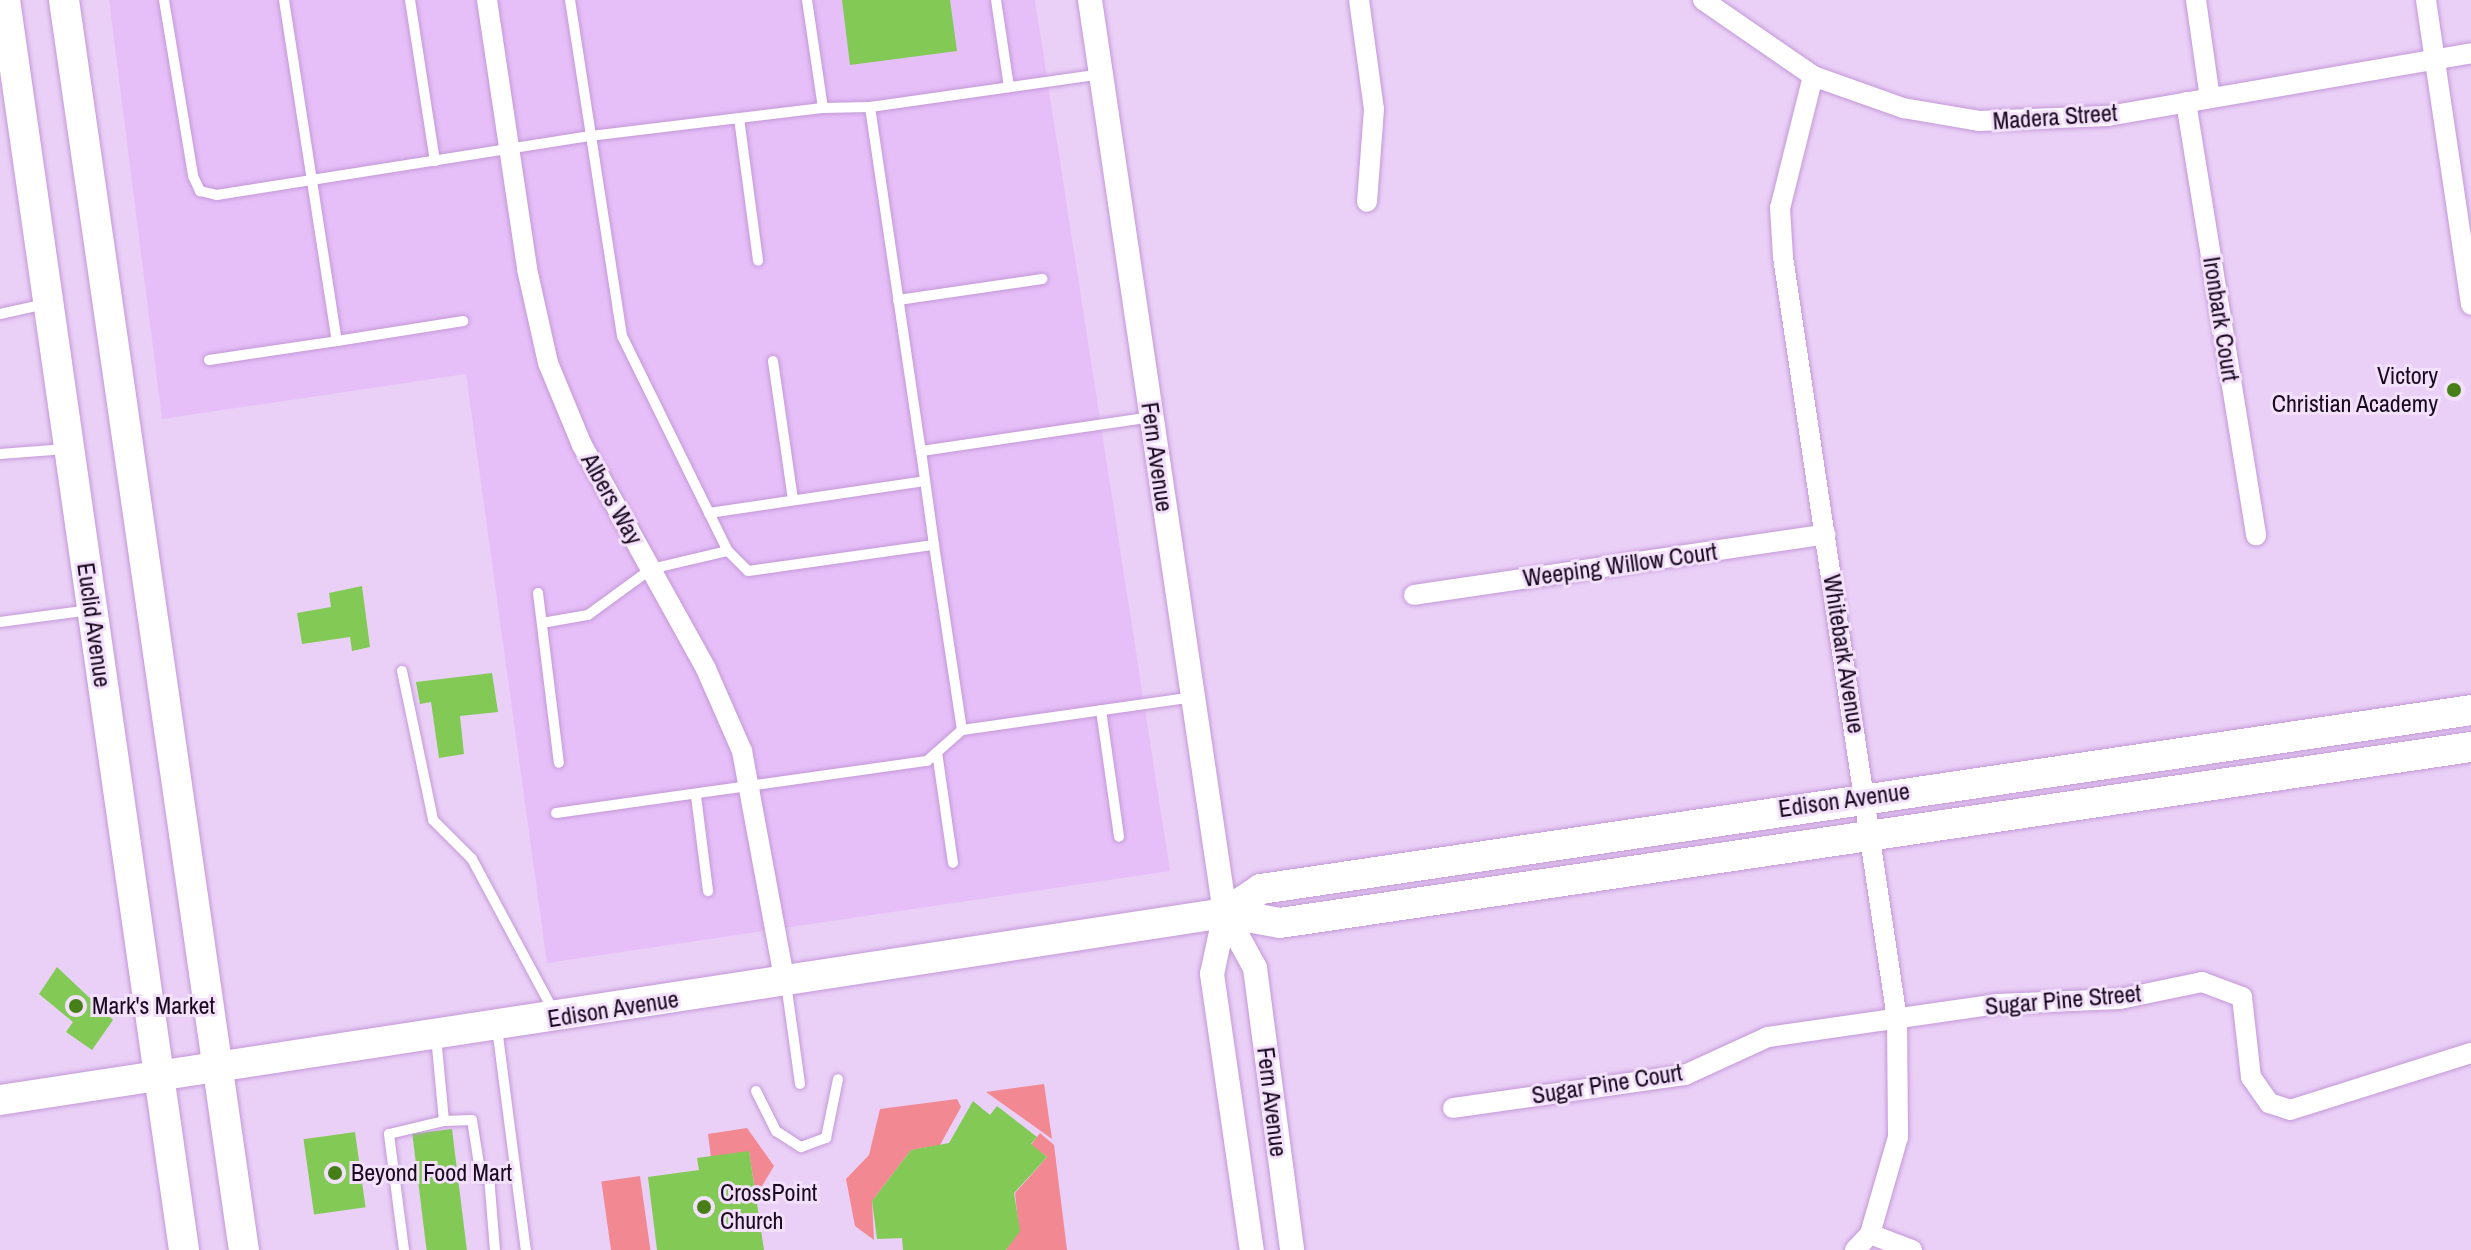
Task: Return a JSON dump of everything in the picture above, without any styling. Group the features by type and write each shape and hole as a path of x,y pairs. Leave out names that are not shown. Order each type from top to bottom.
{"main road":[{"name":"Euclid Avenue","path":"5,0 6,54 48,303 184,1250"},
{"path":"64,0 244,1250"},
{"name":"Edison Avenue","path":"1225,913 1261,889 1865,797 2471,710"},
{"name":"Edison Avenue","path":"0,1100 436,1036 1225,913 1280,923 1872,838 2471,747"}],"street":[{"name":"Albers Way","path":"487,0 509,150 548,363 582,445 725,708 752,789 785,982"},
{"name":"Fern Avenue","path":"1090,0 1225,913 1255,968 1292,1250"},
{"path":"1359,0 1374,109 1367,202"},
{"path":"2196,0 2210,98"},
{"path":"2426,0 2471,305"},
{"name":"Madera Street","path":"1713,4 1813,76 1903,108 1979,121 2108,116 2471,53"},
{"name":"Whitebark Avenue","path":"1813,76 1780,208 1897,1019 1898,1137 1870,1234"},
{"name":"Ironbark Court","path":"2186,102 2256,535"},
{"name":"Weeping Willow Court","path":"1414,595 1826,534"},
{"name":"Fern Avenue","path":"1225,913 1212,974 1252,1250"},
{"name":"Sugar Pine Street","path":"1897,1019 2044,1000 2081,1004 2202,982 2228,987 2242,997 2251,1077 2269,1103 2290,1110 2317,1107 2471,1053"},
{"name":"Sugar Pine Court","path":"1453,1108 1685,1075 1768,1037 1897,1019"},
{"path":"1855,1250 1870,1234 1912,1250"}],"lane":[{"path":"164,0 200,191 217,195 590,136 823,108 870,107 1101,74"},
{"path":"284,0 337,341"},
{"path":"410,0 435,161"},
{"path":"570,0 622,336 728,551 748,571 934,545"},
{"path":"807,0 823,108"},
{"path":"996,0 1009,87"},
{"path":"870,107 962,730"},
{"path":"739,118 758,261"},
{"path":"898,300 1042,279"},
{"path":"0,314 48,303"},
{"path":"209,360 463,321"},
{"path":"773,361 793,499"},
{"path":"921,451 1152,417"},
{"path":"0,454 68,449"},
{"path":"709,513 925,481"},
{"path":"542,623 588,615 651,569 728,551"},
{"path":"538,593 559,763"},
{"path":"0,622 92,609"},
{"path":"402,671 433,820 472,859 556,1017"},
{"path":"556,813 752,789 927,761 962,730 1193,697"},
{"path":"1101,710 1119,837"},
{"path":"937,752 953,863"},
{"path":"696,796 708,891"},
{"path":"785,982 800,1084"},
{"path":"496,1026 526,1250"},
{"path":"436,1036 444,1121"},
{"path":"756,1091 776,1131 801,1147 826,1138 838,1079"},
{"path":"404,1250 389,1134 444,1121 472,1120 481,1177 515,1173"},
{"path":"489,1176 496,1212 495,1250"}],"shaded area":[{"path":"109,0 1035,0 1170,871 547,963 466,374 162,419"},
{"path":"1044,1084 1052,1139 986,1092"},
{"path":"957,1099 961,1107 940,1145 911,1150 872,1201 874,1240 855,1226 846,1179 869,1155 880,1109"},
{"path":"747,1128 774,1166 756,1196 749,1152 711,1157 708,1134"},
{"path":"1040,1133 1054,1145 1067,1250 1006,1250 1019,1231 1015,1193 1047,1157 1031,1145"},
{"path":"640,1176 650,1250 611,1250 601,1181"}],"building":[{"path":"842,0 950,0 957,51 850,65"},
{"path":"362,586 370,647 352,651 350,637 302,644 297,613 331,607 329,593"},
{"path":"492,673 498,712 460,716 464,754 439,758 431,702 420,704 416,682"},
{"name":"Mark's Market","path":"57,967 113,1020 92,1050 66,1032 73,1022 39,994"},
{"path":"973,1101 990,1115 997,1106 1037,1137 1031,1144 1047,1157 1014,1193 1020,1231 1006,1250 903,1250 902,1238 877,1239 872,1201 911,1150 949,1143"},
{"path":"452,1129 467,1250 427,1250 412,1134"},
{"name":"Beyond Food Mart","path":"355,1132 366,1207 314,1214 304,1139"},
{"name":"CrossPoint Church","path":"749,1151 764,1250 657,1250 648,1177 699,1170 697,1158"}],"place":[{"name":"Victory Christian Academy","path":"2454,390"},
{"name":"Mark's Market","path":"76,1006"},
{"name":"Beyond Food Mart","path":"335,1173"},
{"name":"CrossPoint Church","path":"704,1207"}]}
